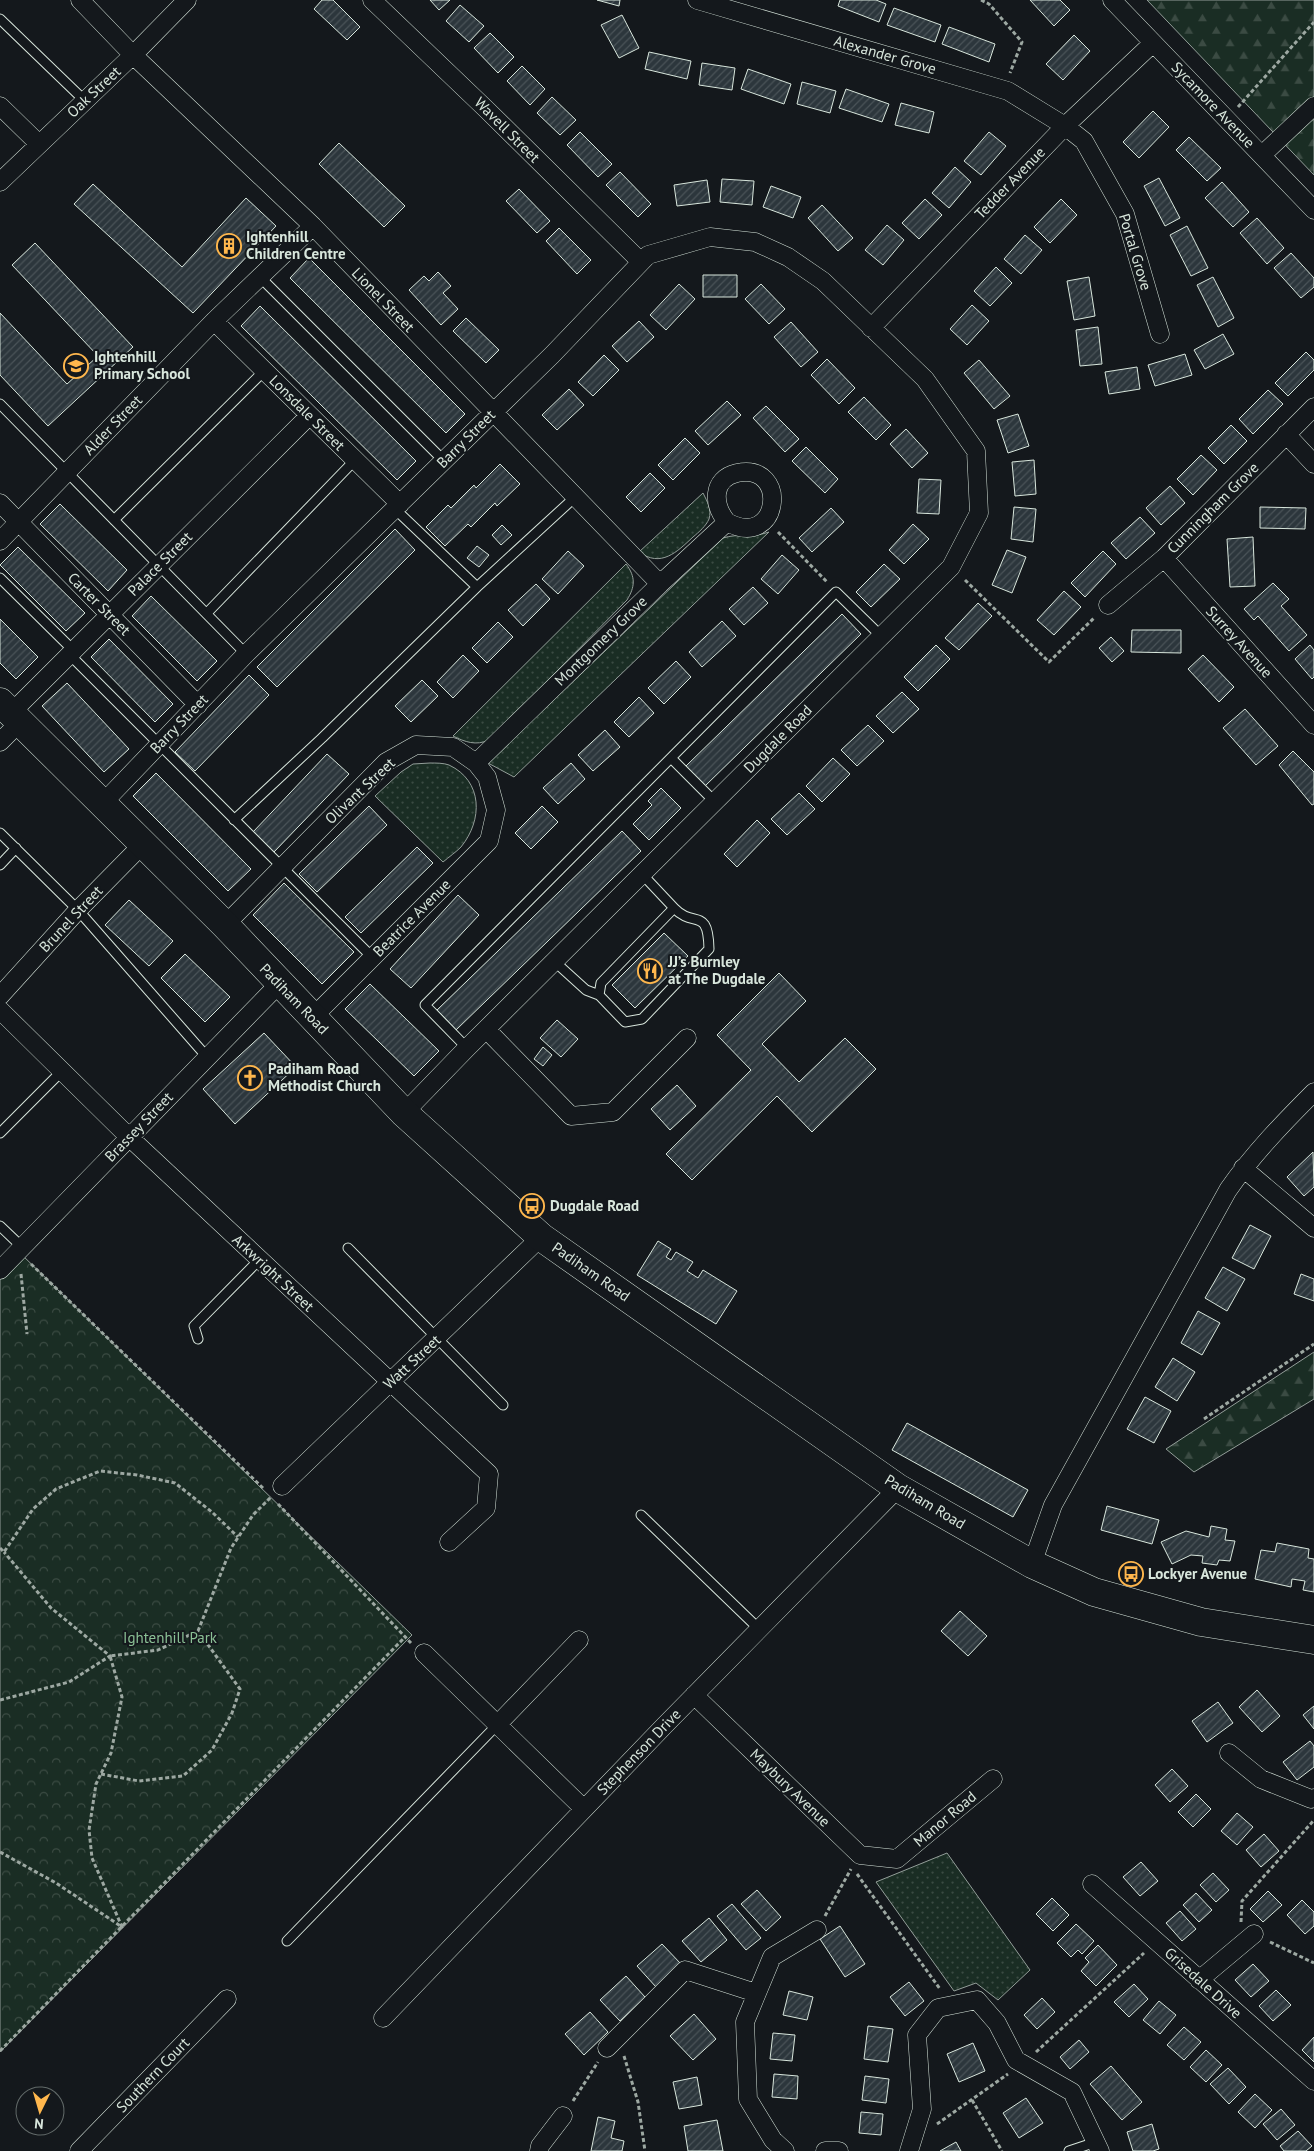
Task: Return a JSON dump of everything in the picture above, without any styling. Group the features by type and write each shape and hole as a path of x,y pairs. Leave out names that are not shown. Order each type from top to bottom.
{"main road":[{"name":"Padiham Road","path":"11,712 224,925 404,1114 541,1237 898,1488 1032,1564 1094,1592 1201,1622 1314,1640"}],"street":[{"name":"Lionel Street","path":"80,0 133,55 313,226 492,414 660,584"},
{"name":"Wavell Street","path":"372,0 641,262"},
{"name":"Alexander Grove","path":"697,0 1003,90 1065,126"},
{"name":"Sycamore Avenue","path":"1112,0 1314,210"},
{"name":"Oak Street","path":"0,182 133,55 179,3"},
{"name":"Tedder Avenue","path":"871,328 1065,126 1154,43"},
{"path":"0,106 39,144"},
{"path":"1262,155 1314,106"},
{"name":"Portal Grove","path":"1065,126 1084,141 1125,214 1160,334"},
{"name":"Alder Street","path":"0,541 214,321 313,226"},
{"name":"Barry Street","path":"103,803 246,654 492,414 648,254 710,237 755,242 788,257 823,281 871,328"},
{"name":"Lonsdale Street","path":"214,321 355,460 398,507"},
{"name":"Dugdale Road","path":"404,1114 554,961 951,567 979,513 976,451 925,380 871,328"},
{"name":"Cunningham Grove","path":"1108,605 1164,558 1314,407"},
{"name":"Palace Street","path":"0,742 11,712 309,416"},
{"path":"1286,434 1314,464"},
{"path":"746,471 758,474 769,485 773,498 772,507 765,519 757,525 747,528 727,522 719,513 716,502 719,486 732,474 746,471"},
{"name":"Carter Street","path":"0,503 198,705"},
{"name":"Montgomery Grove","path":"476,763 660,584 727,522"},
{"name":"Surrey Avenue","path":"1164,558 1314,725"},
{"name":"Olivant Street","path":"224,925 386,762 416,745 453,747 476,763 487,777 496,810"},
{"name":"Beatrice Avenue","path":"312,1018 489,841 496,810"},
{"name":"Brunel Street","path":"0,996 78,910 144,844"},
{"name":"Brassey Street","path":"0,1270 279,984"},
{"name":"Arkwright Street","path":"0,1010 129,1137 489,1474 486,1508 449,1542"},
{"path":"486,1029 571,1116 613,1112 687,1038"},
{"path":"1032,1564 1053,1504 1228,1190 1243,1168 1281,1124 1314,1092"},
{"path":"1243,1168 1314,1228"},
{"name":"Watt Street","path":"277,1491 541,1237"},
{"name":"Stephenson Drive","path":"383,2018 694,1695 898,1488"},
{"path":"498,1724 579,1640"},
{"path":"424,1653 584,1809"},
{"name":"Maybury Avenue","path":"694,1695 860,1855 897,1859"},
{"path":"1229,1753 1261,1780 1311,1799 1314,1798"},
{"name":"Manor Road","path":"897,1859 992,1779"},
{"name":"Grisedale Drive","path":"1092,1884 1314,2081"},
{"path":"785,2151 773,2140 748,2099 744,2022 772,1957 817,1930"},
{"path":"1199,1980 1254,1934"},
{"path":"612,2042 685,1970 756,1993"},
{"name":"Southern Court","path":"80,2151 227,1999"},
{"path":"911,2146 922,2109 917,2035 938,2008 977,2000 997,2023 1016,2060 1072,2092 1098,2147"},
{"path":"539,2151 540,2146 563,2116"},
{"path":"824,2151 839,2151"}],"lane":[{"path":"0,19 85,100"},
{"path":"260,277 444,461"},
{"path":"114,520 264,371"},
{"path":"0,404 246,654"},
{"path":"207,613 355,460"},
{"path":"234,820 322,738 477,587 574,498"},
{"path":"398,507 477,587"},
{"path":"0,578 281,868 372,957"},
{"path":"467,1048 425,1005 836,592 881,636"},
{"path":"671,758 714,802"},
{"path":"0,834 78,910 207,1057"},
{"path":"0,865 16,848"},
{"path":"554,961 586,990 599,995 625,1022 642,1019 710,949 709,930 702,921 678,912 642,874"},
{"path":"599,995 601,983 674,908"},
{"path":"0,1133 62,1071"},
{"path":"0,1226 20,1249"},
{"path":"348,1248 438,1337 503,1405"},
{"path":"198,1339 194,1326 259,1260"},
{"path":"641,1514 759,1629"},
{"path":"286,1941 498,1724"},
{"path":"1070,2151 1098,2147"}],"path":[{"path":"981,0 990,4"},
{"path":"985,0 1022,42 1003,90"},
{"path":"1227,119 1314,22"},
{"path":"765,519 834,590"},
{"path":"951,567 1049,662 1108,605"},
{"path":"20,1249 27,1334"},
{"path":"0,2051 404,1638 277,1491 20,1249"},
{"path":"1204,1419 1314,1344"},
{"path":"4,1552 33,1509 56,1488 100,1472 137,1475 175,1483 212,1512 238,1537"},
{"path":"0,1700 69,1682 110,1656 158,1650 198,1631 231,1548 253,1515 277,1491"},
{"path":"0,1548 51,1608 110,1656 122,1697 111,1753 96,1784 89,1830 92,1858 122,1927"},
{"path":"101,1774 139,1781 183,1776 212,1750 232,1713 240,1690 198,1631"},
{"path":"1239,1948 1242,1901 1314,1820"},
{"path":"0,1852 56,1883 122,1927"},
{"path":"817,1930 853,1867 952,2005"},
{"path":"1254,1934 1314,1963"},
{"path":"911,2146 1022,2064 1156,1942"},
{"path":"563,2116 612,2042"},
{"path":"612,2042 638,2102 645,2151"},
{"path":"972,2100 1002,2151"}],"green space":[{"path":"1147,0 1314,0 1314,175"},
{"path":"703,493 709,506 710,516 708,522 700,531 675,553 668,556 654,559 639,552"},
{"path":"769,532 514,777 488,763 723,538"},
{"path":"626,564 633,578 632,591 627,600 489,740 480,743 471,742 453,736"},
{"path":"413,764 447,764 460,772 474,791 476,802 476,813 468,836 461,847 443,862 375,796 401,772"},
{"name":"Ightenhill Park","path":"18,1251 412,1635 0,2052 0,1270"},
{"path":"1314,1352 1314,1399 1194,1472 1166,1449"},
{"path":"947,1853 1030,1970 998,2000 976,1983 954,1991 876,1882"}],"building":[{"path":"322,0 333,0 360,27 347,40 314,9"},
{"path":"430,0 450,0 439,10"},
{"path":"597,0 620,0 619,6"},
{"path":"840,0 876,0 886,4 879,22 838,6"},
{"path":"1030,0 1060,0 1070,10 1054,26"},
{"path":"460,5 484,26 469,42 446,21"},
{"path":"894,8 941,25 935,42 887,25"},
{"path":"622,15 639,48 619,58 601,25"},
{"path":"949,27 995,44 989,62 942,44"},
{"path":"490,33 514,57 498,73 474,48"},
{"path":"1074,35 1090,51 1063,80 1046,64"},
{"path":"649,52 691,61 687,79 645,69"},
{"path":"702,63 735,68 732,90 699,85"},
{"path":"522,66 545,89 530,105 507,81"},
{"path":"748,69 791,84 784,104 741,89"},
{"path":"802,82 836,91 830,113 797,104"},
{"path":"846,89 889,104 882,122 839,108"},
{"path":"552,97 576,120 560,135 537,113"},
{"path":"901,103 934,112 929,133 895,125"},
{"path":"1153,111 1169,127 1139,158 1123,142"},
{"path":"580,132 612,164 598,177 567,145"},
{"path":"989,132 1006,146 981,175 964,161"},
{"path":"1189,137 1221,168 1207,181 1176,150"},
{"path":"339,143 405,206 384,227 319,164"},
{"path":"955,167 971,182 949,208 932,193"},
{"path":"620,172 651,204 638,217 606,185"},
{"path":"1159,178 1180,218 1165,226 1144,186"},
{"path":"722,179 754,181 752,205 720,202"},
{"path":"707,180 710,202 677,206 674,185"},
{"path":"1222,182 1249,212 1233,227 1205,198"},
{"name":"Ightenhill Children Centre","path":"93,184 182,267 246,198 276,226 193,313 74,204"},
{"path":"771,186 801,197 793,218 763,207"},
{"path":"519,189 550,221 537,233 506,201"},
{"path":"925,199 942,215 919,239 902,223"},
{"path":"1061,199 1077,215 1050,243 1034,227"},
{"path":"822,205 853,238 838,251 808,218"},
{"path":"1257,218 1284,248 1267,264 1240,233"},
{"path":"887,225 904,240 883,265 865,250"},
{"path":"1187,226 1208,268 1191,276 1170,235"},
{"path":"559,228 591,260 577,274 546,241"},
{"path":"1025,235 1042,250 1021,274 1004,259"},
{"path":"35,243 133,347 48,426 0,375 0,313 67,384 98,356 12,265"},
{"path":"1291,253 1314,278 1314,287 1301,298 1274,268"},
{"path":"309,258 465,414 446,433 290,278"},
{"path":"996,267 1012,283 990,306 974,291"},
{"path":"438,272 451,286 443,293 458,309 441,325 409,290 424,276 429,281"},
{"path":"703,275 737,275 737,297 703,297"},
{"path":"1089,277 1095,316 1074,320 1067,281"},
{"path":"1213,277 1234,318 1218,327 1197,285"},
{"path":"679,284 695,299 666,330 650,315"},
{"path":"761,284 785,309 769,324 745,299"},
{"path":"972,305 989,321 967,345 950,329"},
{"path":"260,306 416,461 397,480 241,326"},
{"path":"466,318 499,350 486,363 453,331"},
{"path":"639,321 654,337 627,362 612,346"},
{"path":"791,322 818,352 801,367 774,337"},
{"path":"1098,327 1102,364 1080,366 1076,330"},
{"path":"1223,334 1234,354 1205,369 1194,350"},
{"path":"1306,352 1314,360 1314,370 1288,396 1275,383"},
{"path":"1185,354 1192,375 1155,386 1148,365"},
{"path":"604,355 619,370 593,396 578,382"},
{"path":"827,359 855,388 839,404 811,375"},
{"path":"979,360 1010,396 994,409 964,373"},
{"path":"1137,367 1140,389 1109,394 1105,372"},
{"path":"569,389 584,405 557,430 542,415"},
{"path":"1268,390 1283,404 1253,434 1239,419"},
{"path":"864,397 891,425 876,440 848,412"},
{"path":"727,401 741,415 708,445 695,431"},
{"path":"766,406 799,439 785,452 753,418"},
{"path":"1018,414 1029,446 1008,453 997,420"},
{"path":"1231,425 1247,441 1224,464 1208,448"},
{"path":"906,429 928,453 912,468 890,444"},
{"path":"685,438 700,453 673,480 658,465"},
{"path":"806,447 838,479 825,493 792,461"},
{"path":"1201,455 1217,470 1193,495 1177,479"},
{"path":"1034,460 1036,494 1015,496 1012,462"},
{"path":"500,464 520,484 497,506 495,503 471,527 468,524 445,546 426,527 448,505 451,508 474,485 476,488"},
{"path":"650,473 665,488 641,512 626,497"},
{"path":"919,479 941,480 939,514 917,513"},
{"path":"1170,486 1185,503 1161,525 1146,508"},
{"path":"60,504 127,570 108,591 40,524"},
{"path":"1014,507 1036,509 1033,542 1011,539"},
{"path":"1260,507 1306,508 1305,529 1260,528"},
{"path":"831,508 844,522 812,552 799,538"},
{"path":"1140,517 1155,533 1126,559 1111,543"},
{"path":"913,524 929,539 904,564 889,550"},
{"path":"502,525 512,535 501,545 492,535"},
{"path":"395,529 415,550 277,687 257,667"},
{"path":"1253,537 1255,586 1230,587 1227,539"},
{"path":"477,546 489,555 479,567 467,558"},
{"path":"18,547 85,613 66,631 0,565"},
{"path":"1007,550 1026,557 1012,593 992,585"},
{"path":"568,551 584,566 558,594 542,579"},
{"path":"1103,551 1116,564 1085,597 1071,583"},
{"path":"782,555 799,570 778,594 761,579"},
{"path":"884,564 900,579 871,607 856,592"},
{"path":"1273,583 1289,599 1281,606 1307,635 1289,651 1258,616 1254,620 1244,609"},
{"path":"536,584 550,599 523,626 508,610"},
{"path":"753,587 768,603 744,625 729,609"},
{"path":"1064,591 1081,607 1054,635 1037,620"},
{"path":"151,596 217,661 197,681 132,616"},
{"path":"978,603 992,616 959,650 945,638"},
{"path":"842,614 861,634 705,786 686,766"},
{"path":"0,619 38,657 16,679 0,663"},
{"path":"722,621 736,636 702,667 689,652"},
{"path":"498,622 513,637 487,663 472,648"},
{"path":"1132,630 1181,630 1181,653 1131,652"},
{"path":"1111,637 1124,651 1112,662 1099,648"},
{"path":"109,639 173,704 155,722 91,657"},
{"path":"936,645 950,659 918,691 904,677"},
{"path":"1310,645 1314,650 1314,677 1312,679 1295,659"},
{"path":"463,655 479,671 453,698 437,682"},
{"path":"1203,655 1234,687 1219,702 1188,669"},
{"path":"676,661 691,677 664,704 648,688"},
{"path":"249,675 269,695 195,771 175,752"},
{"path":"422,680 438,696 411,722 395,706"},
{"path":"67,683 129,749 104,772 42,706"},
{"path":"902,692 919,709 893,733 876,716"},
{"path":"639,697 654,713 629,737 614,722"},
{"path":"1245,709 1278,746 1256,765 1223,728"},
{"path":"868,725 884,741 857,766 841,750"},
{"path":"605,730 620,747 593,771 578,755"},
{"path":"1293,751 1314,772 1314,804 1312,805 1279,765"},
{"path":"327,754 349,774 274,852 253,832"},
{"path":"833,758 850,774 822,802 806,786"},
{"path":"571,763 585,779 558,804 543,788"},
{"path":"156,773 251,869 228,891 133,796"},
{"path":"661,788 681,808 649,840 633,824 652,805 648,801"},
{"path":"799,793 815,809 787,835 771,819"},
{"path":"369,806 387,825 317,892 299,874"},
{"path":"542,806 558,822 531,849 515,833"},
{"path":"757,820 770,833 737,867 724,854"},
{"path":"622,831 641,851 456,1030 437,1010"},
{"path":"417,847 433,863 361,933 345,917"},
{"path":"284,883 354,952 322,984 253,915"},
{"path":"458,895 479,915 411,988 390,969"},
{"path":"129,900 173,941 149,966 105,925"},
{"name":"JJ’s Burnley at The Dugdale","path":"664,933 688,956 635,1008 612,985"},
{"path":"185,954 230,997 205,1022 161,978"},
{"path":"779,973 806,1001 762,1044 799,1082 845,1038 876,1069 812,1132 777,1096 692,1180 666,1154 751,1070 717,1035"},
{"path":"370,984 439,1051 414,1076 345,1009"},
{"path":"557,1020 578,1039 561,1057 540,1038"},
{"name":"Padiham Road Methodist Church","path":"264,1033 296,1067 235,1124 203,1089"},
{"path":"543,1047 552,1055 543,1066 534,1059"},
{"path":"677,1085 696,1106 670,1130 651,1109"},
{"path":"1313,1152 1314,1187 1304,1196 1287,1177"},
{"path":"1250,1225 1271,1236 1254,1269 1232,1258"},
{"path":"658,1241 671,1249 666,1257 671,1260 676,1252 693,1262 687,1271 698,1278 703,1270 737,1291 716,1324 637,1275"},
{"path":"1223,1267 1245,1279 1227,1311 1205,1298"},
{"path":"1301,1274 1314,1279 1314,1301 1294,1294"},
{"path":"1198,1311 1220,1323 1202,1355 1181,1343"},
{"path":"1173,1358 1195,1372 1177,1401 1155,1387"},
{"path":"1145,1397 1171,1411 1154,1443 1127,1429"},
{"path":"907,1423 1028,1490 1013,1517 892,1450"},
{"path":"1107,1506 1159,1520 1152,1544 1101,1530"},
{"path":"1211,1526 1227,1529 1225,1540 1235,1541 1230,1561 1219,1560 1217,1565 1202,1563 1203,1556 1191,1555 1172,1564 1161,1542 1186,1531 1209,1537"},
{"path":"1277,1543 1309,1549 1308,1558 1314,1559 1314,1592 1303,1590 1305,1581 1292,1579 1291,1587 1255,1579 1261,1550 1275,1552"},
{"path":"960,1611 987,1636 968,1656 941,1631"},
{"path":"1257,1690 1280,1716 1262,1732 1239,1707"},
{"path":"1218,1702 1233,1723 1207,1742 1192,1721"},
{"path":"1314,1706 1314,1729 1303,1715"},
{"path":"1310,1741 1314,1746 1314,1767 1297,1780 1283,1762"},
{"path":"1172,1769 1188,1786 1170,1802 1155,1785"},
{"path":"1196,1794 1211,1809 1193,1827 1178,1812"},
{"path":"1237,1813 1253,1827 1237,1845 1221,1831"},
{"path":"1264,1834 1279,1851 1261,1867 1246,1850"},
{"path":"1141,1862 1158,1881 1140,1896 1123,1877"},
{"path":"1213,1873 1229,1890 1216,1902 1200,1885"},
{"path":"757,1890 781,1917 766,1931 741,1904"},
{"path":"1268,1891 1282,1905 1263,1922 1250,1909"},
{"path":"1196,1893 1212,1910 1199,1922 1183,1905"},
{"path":"1052,1898 1069,1915 1053,1931 1036,1914"},
{"path":"1302,1900 1314,1912 1314,1926 1305,1934 1287,1915"},
{"path":"732,1904 761,1938 746,1950 717,1916"},
{"path":"1180,1911 1196,1929 1182,1941 1166,1923"},
{"path":"709,1918 727,1940 701,1962 682,1941"},
{"path":"1076,1924 1094,1941 1082,1954 1078,1950 1071,1957 1057,1943"},
{"path":"840,1926 865,1964 845,1977 820,1939"},
{"path":"662,1944 681,1964 656,1987 637,1966"},
{"path":"1098,1945 1117,1965 1096,1986 1081,1971 1089,1962 1085,1958"},
{"path":"1253,1964 1269,1981 1251,1997 1235,1980"},
{"path":"626,1976 645,1997 620,2021 600,2000"},
{"path":"909,1982 924,2001 905,2016 890,1997"},
{"path":"1134,1984 1148,1999 1129,2017 1114,2002"},
{"path":"1276,1990 1291,2005 1273,2021 1259,2006"},
{"path":"789,1991 813,1997 807,2020 783,2015"},
{"path":"1042,1998 1055,2012 1037,2029 1024,2015"},
{"path":"1159,2001 1176,2015 1160,2034 1143,2020"},
{"path":"590,2012 608,2032 584,2055 565,2034"},
{"path":"694,2014 716,2039 693,2060 670,2036"},
{"path":"868,2026 893,2029 888,2062 864,2059"},
{"path":"1184,2027 1201,2042 1184,2060 1167,2045"},
{"path":"773,2033 795,2035 792,2061 770,2059"},
{"path":"1314,2037 1314,2062 1302,2050"},
{"path":"1079,2040 1089,2052 1070,2069 1060,2057"},
{"path":"973,2043 985,2071 959,2082 947,2054"},
{"path":"1206,2050 1222,2065 1206,2082 1190,2067"},
{"path":"1111,2066 1142,2102 1122,2120 1090,2084"},
{"path":"1228,2068 1246,2087 1229,2104 1210,2084"},
{"path":"774,2074 798,2076 797,2099 772,2097"},
{"path":"865,2076 889,2079 886,2103 862,2100"},
{"path":"697,2077 702,2105 679,2109 673,2082"},
{"path":"1255,2094 1272,2110 1255,2128 1238,2112"},
{"path":"1026,2098 1043,2123 1019,2138 1003,2113"},
{"path":"1281,2109 1295,2125 1277,2140 1263,2124"},
{"path":"861,2112 883,2114 881,2135 859,2133"},
{"path":"598,2117 615,2121 611,2138 624,2141 622,2151 591,2151"},
{"path":"717,2120 723,2151 688,2151 684,2126"},
{"path":"1152,2124 1159,2149 1153,2151 1133,2151 1127,2132"},
{"path":"1298,2131 1312,2146 1306,2151 1284,2151 1280,2146"},
{"path":"956,2142 961,2151 940,2151"}],"place":[{"name":"Ightenhill Children Centre","path":"229,246"},
{"name":"Ightenhill Primary School","path":"76,366"},
{"name":"JJ’s Burnley at The Dugdale","path":"650,971"},
{"name":"Padiham Road Methodist Church","path":"250,1078"},
{"name":"Dugdale Road","path":"532,1206"},
{"name":"Lockyer Avenue","path":"1131,1574"}]}
